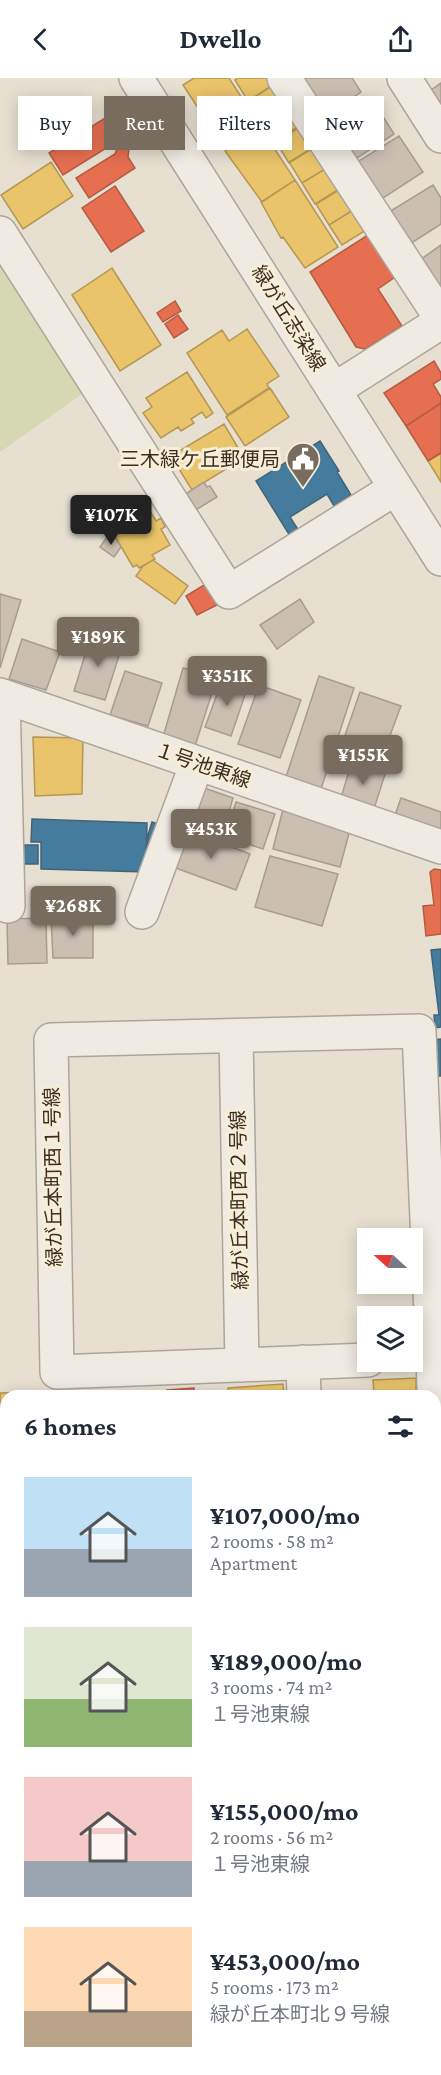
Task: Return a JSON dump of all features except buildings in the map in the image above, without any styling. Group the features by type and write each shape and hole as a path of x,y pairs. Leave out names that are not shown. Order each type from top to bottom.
{"street":[{"name":"緑が丘志染線","path":"136,78 441,559"},
{"path":"284,78 441,318"},
{"path":"404,78 441,136"},
{"path":"0,233 229,592 396,488"},
{"path":"334,390 441,322"},
{"path":"1,696 8,906"},
{"name":"１号池東線","path":"1,696 441,846"},
{"path":"142,912 197,763"},
{"name":"緑が丘本町西１号線","path":"357,1360 242,1365 57,1384 51,1040 419,1032 429,1358"},
{"name":"緑が丘本町西２号線","path":"236,1036 242,1365"},
{"path":"429,1358 431,1390"},
{"path":"303,1362 304,1390"}],"green space":[{"path":"0,265 82,394 0,452"}],"place":[{"name":"三木緑ケ丘郵便局","path":"303,488"}]}
